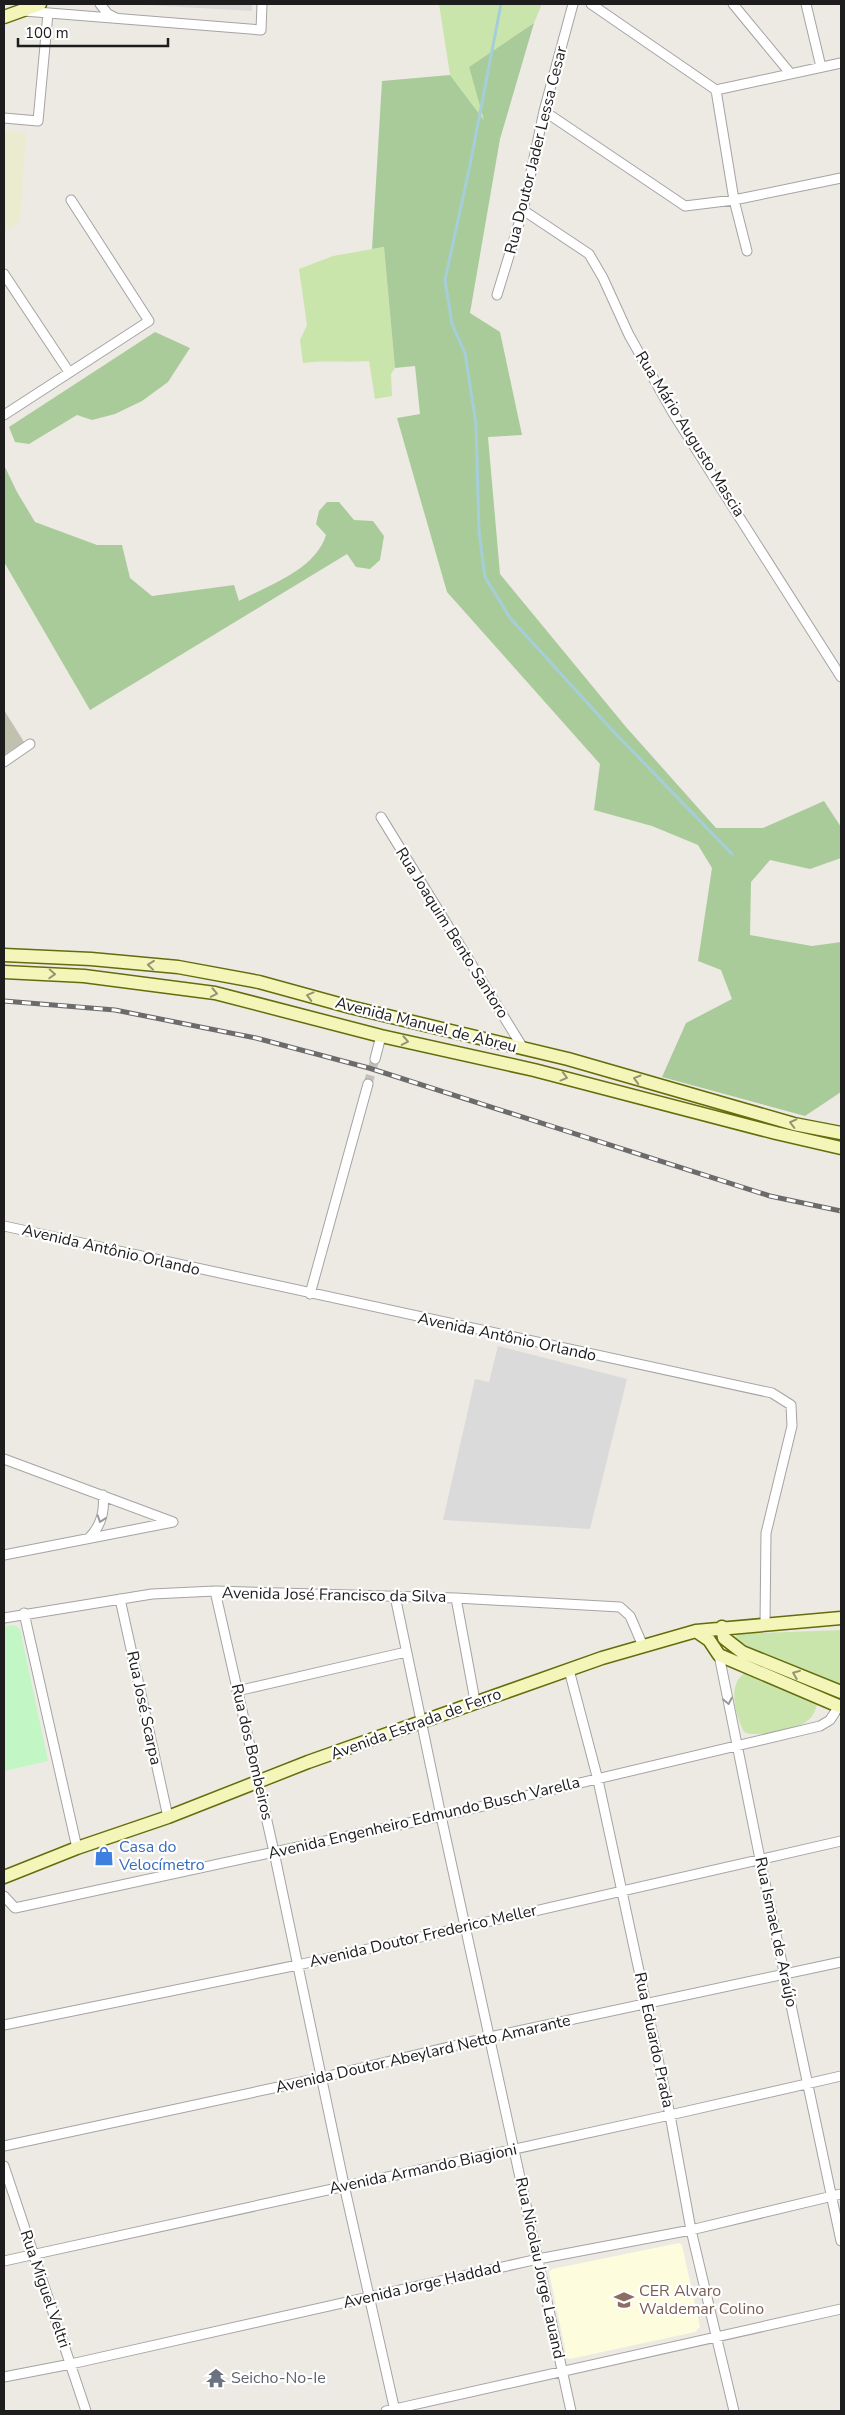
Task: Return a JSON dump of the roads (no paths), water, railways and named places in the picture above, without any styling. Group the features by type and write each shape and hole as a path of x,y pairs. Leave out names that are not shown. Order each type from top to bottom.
{"main road":[{"path":"4,17 21,11 44,8"},
{"name":"Avenida Manuel de Abreu","path":"4,955 91,959 178,968 259,982 350,1007 523,1048 794,1124 841,1133"},
{"name":"Avenida Manuel de Abreu","path":"4,972 84,976 215,993 381,1036 534,1070 841,1148"},
{"name":"Avenida Estrada de Ferro","path":"4,1877 77,1848 259,1783 308,1762 422,1723 475,1701 643,1646 696,1630 841,1618"},
{"path":"722,1627 724,1638 742,1652 841,1692"},
{"name":"Rua Ismael de Araújo","path":"696,1630 709,1640 719,1655"},
{"path":"719,1655 840,1706"}],"street":[{"path":"100,4 108,14 119,19"},
{"path":"4,118 38,121 44,8 119,19 261,30 262,4"},
{"name":"Rua Doutor Jader Lessa Cesar","path":"496,295 523,210 544,111 573,4"},
{"path":"591,4 716,90 734,200 747,251"},
{"path":"733,4 790,73"},
{"path":"806,4 821,67"},
{"path":"716,90 841,63"},
{"path":"544,111 685,206 734,200 841,178"},
{"path":"4,415 149,321 71,200"},
{"name":"Rua Mário Augusto Mascia","path":"523,210 589,254 603,278 629,335 673,413 841,677"},
{"path":"4,274 69,372"},
{"path":"4,762 30,744"},
{"name":"Rua Joaquim Bento Santoro","path":"381,817 523,1048"},
{"path":"375,1059 381,1036"},
{"path":"310,1294 368,1084"},
{"name":"Avenida Antônio Orlando","path":"4,1226 772,1393 791,1405 792,1426 766,1533 765,1624"},
{"path":"4,1460 173,1522 4,1555"},
{"path":"88,1538 95,1532 103,1514 103,1495"},
{"name":"Avenida José Francisco da Silva","path":"4,1618 24,1613 152,1594 215,1592 456,1598 620,1607 630,1616 643,1646"},
{"name":"Rua dos Bombeiros","path":"215,1592 274,1852 320,2078 392,2411"},
{"name":"Rua Nicolau Jorge Lauand","path":"395,1596 571,2411"},
{"path":"456,1598 475,1701"},
{"name":"Rua José Scarpa","path":"120,1599 168,1816"},
{"path":"24,1613 77,1848"},
{"path":"237,1691 406,1652"},
{"name":"Rua Ismael de Araújo","path":"719,1655 736,1746 785,1975 837,2195 841,2241"},
{"name":"Rua Eduardo Prada","path":"570,1670 598,1780 670,2115 691,2230 734,2411"},
{"name":"Avenida Engenheiro Edmundo Busch Varella","path":"4,1896 15,1908 441,1816 820,1726 830,1720 840,1706"},
{"name":"Avenida Doutor Frederico Meller","path":"4,2025 298,1965 622,1890 841,1842"},
{"name":"Avenida Doutor Abeylard Netto Amarante","path":"4,2146 320,2078 490,2037 841,1962"},
{"name":"Avenida Armando Biagioni","path":"4,2261 841,2076"},
{"name":"Rua Miguel Veltri","path":"4,2166 32,2255 86,2411"},
{"name":"Avenida Jorge Haddad","path":"4,2377 71,2364 538,2259 691,2230 837,2195"},
{"path":"392,2411 841,2309"}],"waterway":[{"path":"501,4 470,165 445,280 452,324 465,353 476,424 479,531 485,577 510,618 614,732 732,854"}],"tunnel":[{"path":"368,1084 375,1059"}],"railway":[{"path":"4,1001 115,1010 256,1038 369,1068 770,1196 841,1211"}],"place":[{"name":"Casa do Velocímetro","path":"104,1856"},
{"name":"CER Alvaro Waldemar Colino","path":"624,2300"},
{"name":"Seicho-No-Ie","path":"216,2378"}]}
